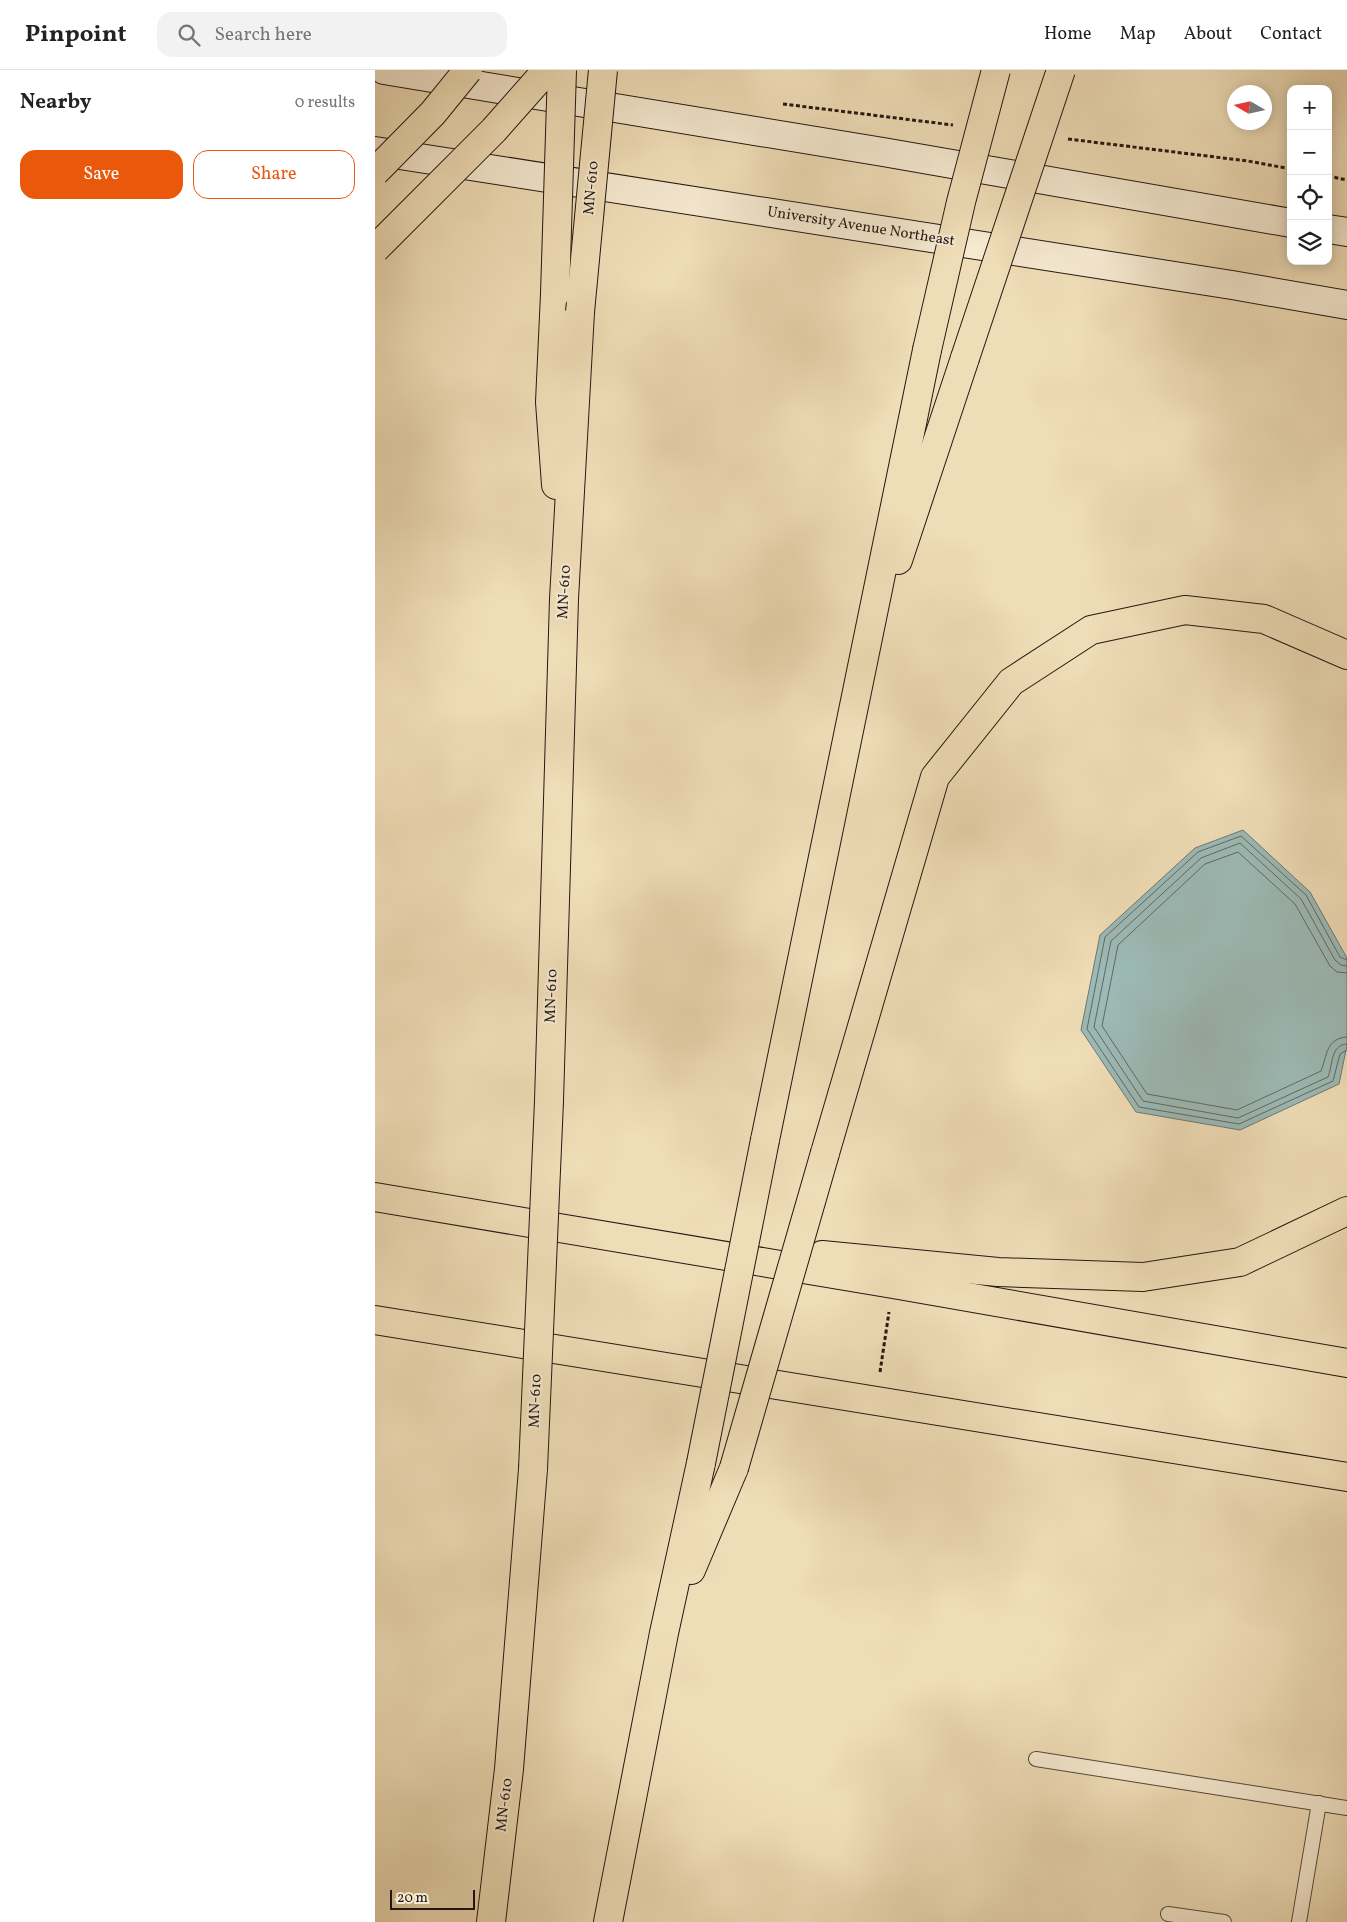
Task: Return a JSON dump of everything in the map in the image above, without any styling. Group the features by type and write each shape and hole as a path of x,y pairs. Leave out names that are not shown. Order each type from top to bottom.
{"highway":[{"path":"375,172 433,113 468,70"},
{"path":"375,249 494,130 547,70"},
{"path":"562,70 550,402 564,599"},
{"name":"MN-610","path":"491,1922 509,1768 533,1469 549,1102 564,599 581,312 603,70"},
{"path":"608,1922 664,1633 701,1463 857,682 927,350 961,202 995,70"},
{"path":"857,682 1061,70"},
{"path":"664,1633 733,1468 935,777 1011,682 1091,630 1185,610 1264,619 1347,655"},
{"path":"375,1197 1347,1363"},
{"path":"580,1231 998,1272 1143,1277 1240,1262 1347,1211"},
{"path":"375,1320 1347,1477"}],"main road":[{"path":"384,70 883,152 1287,221"},
{"name":"University Avenue Northeast","path":"375,151 1347,304"},
{"path":"1332,230 1347,232"}],"lane":[{"path":"1036,1759 1347,1808"},
{"path":"1299,1922 1319,1803"},
{"path":"1168,1914 1224,1922"}],"path":[{"path":"777,104 953,125"},
{"path":"1061,138 1248,161 1287,168"},
{"path":"1332,177 1347,180"},
{"path":"875,1400 893,1284"}],"water":[{"path":"1243,830 1310,892 1347,958 1347,1045 1339,1084 1240,1130 1136,1112 1081,1030 1100,935 1195,848"}]}
